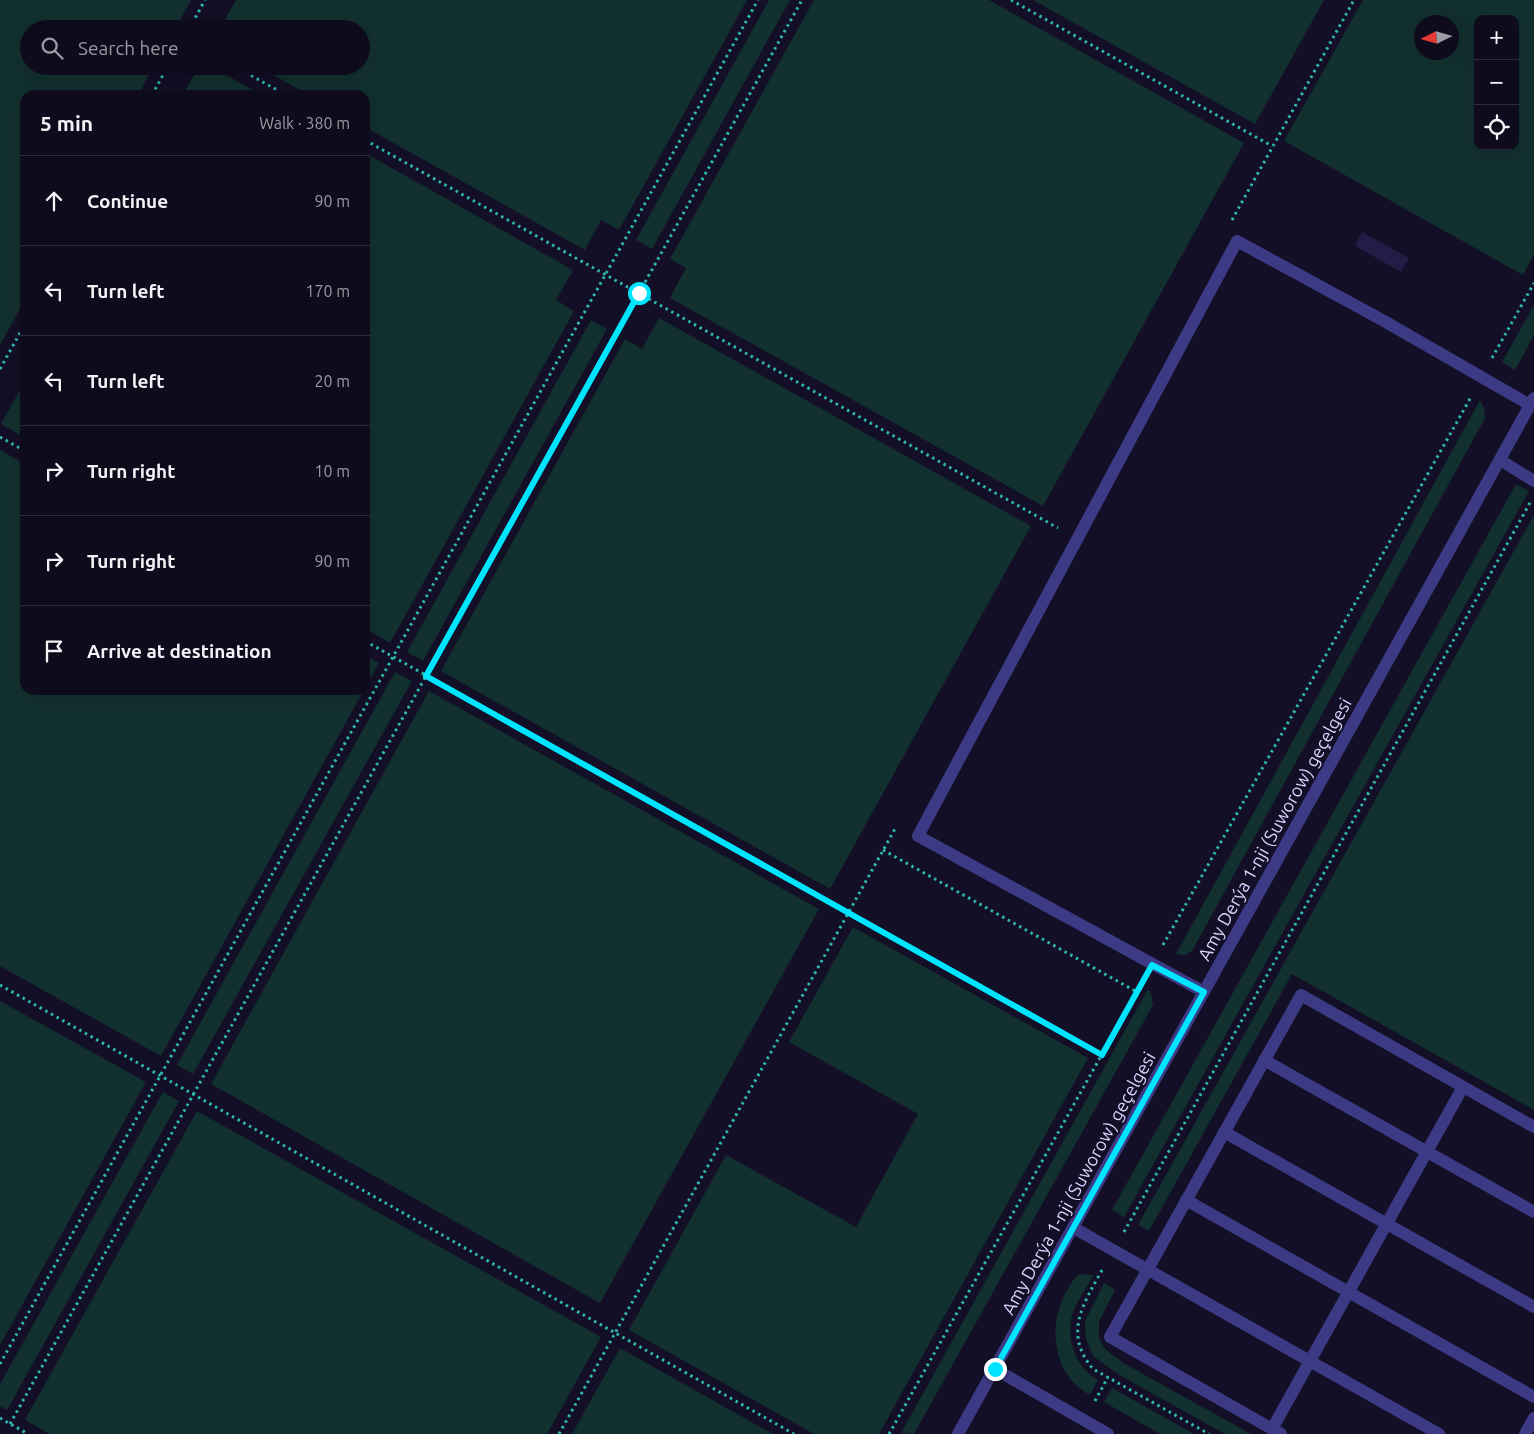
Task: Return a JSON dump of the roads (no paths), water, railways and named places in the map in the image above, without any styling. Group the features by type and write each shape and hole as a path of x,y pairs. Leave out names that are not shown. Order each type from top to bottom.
{"street":[{"path":"1204,992 918,836 1237,241 1482,377 1532,401"},
{"name":"Amy Derýa 1-nji (Suworow) geçelgesi","path":"958,1434 1532,401"},
{"path":"1500,460 1534,481"},
{"path":"1463,1087 1310,1361 1276,1432 1110,1337 1300,995 1534,1127"},
{"path":"1264,1060 1534,1212"},
{"path":"1224,1132 1534,1307"},
{"path":"1186,1200 1534,1397"},
{"path":"1074,1228 1439,1434"},
{"path":"995,1369 1108,1434"},
{"path":"1525,1434 1534,1418"}]}
